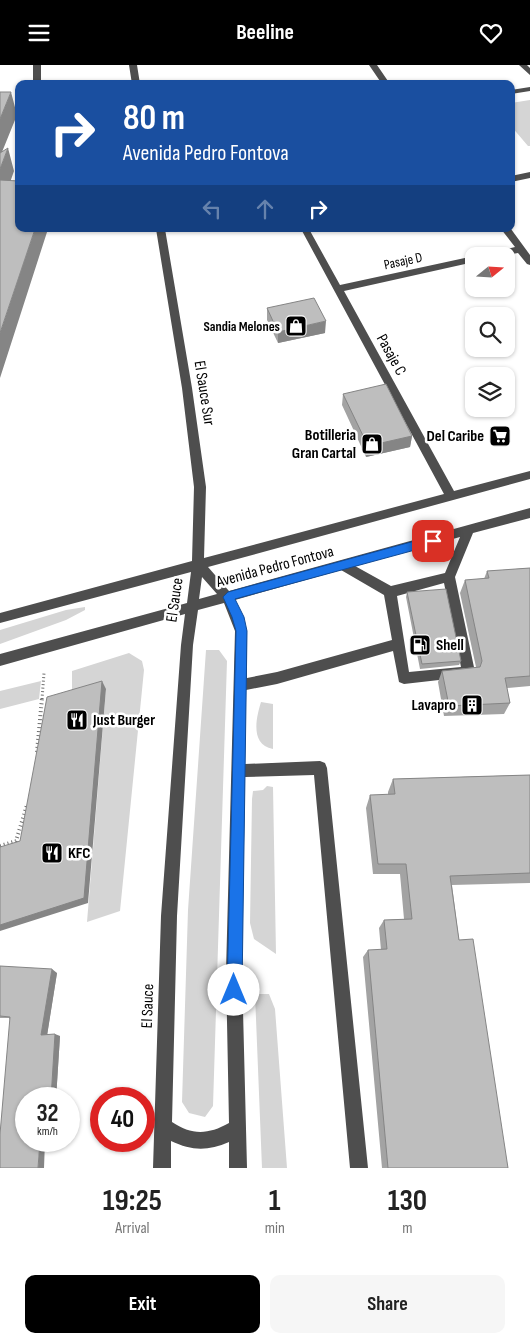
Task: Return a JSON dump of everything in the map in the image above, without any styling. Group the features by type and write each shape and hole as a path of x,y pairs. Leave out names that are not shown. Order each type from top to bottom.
{"street":[{"path":"37,65 37,80"},
{"path":"135,65 136,80"},
{"path":"373,65 383,80"},
{"path":"523,65 530,73"},
{"path":"515,91 530,89"},
{"path":"515,178 530,175"},
{"name":"El Sauce Sur","path":"160,232 196,447 200,487 198,564"},
{"name":"Pasaje C","path":"306,232 451,496"},
{"path":"508,232 530,262"},
{"path":"515,250 521,249"},
{"name":"Pasaje D","path":"337,289 465,261"},
{"name":"Avenida Pedro Fontova","path":"0,618 530,475"},
{"name":"Avenida Pedro Fontova","path":"0,660 530,513"},
{"path":"390,592 404,678 469,672 449,577 469,530"},
{"name":"El Sauce","path":"198,564 228,597 238,617 241,631 234,951 238,1168"},
{"name":"El Sauce","path":"162,1168 169,916 191,607 198,564"},
{"path":"344,566 390,592 449,577"},
{"path":"241,685 277,678 399,644"},
{"path":"239,771 320,768 359,1168"},
{"path":"162,1125 183,1139 200,1142 216,1139 237,1127"}],"path":[{"path":"36,760 44,673"},
{"path":"0,846 16,841 30,796"}],"shaded area":[{"path":"530,100 530,146 515,131 515,102"},
{"path":"85,607 85,610 66,620 0,644 0,630 66,610"},
{"path":"206,650 219,650 227,661 213,1106 205,1117 189,1113 182,1102 188,910"},
{"path":"129,653 142,661 144,670 120,911 87,922 106,689 72,699 72,671"},
{"path":"41,681 39,699 0,709 0,691"},
{"path":"261,702 273,704 273,749 261,742 256,730"},
{"path":"267,786 273,787 276,954 254,939 250,923 252,799 253,791 263,790"},
{"path":"255,994 269,994 275,1009 287,1168 262,1168"}],"building":[{"path":"0,92 11,92 0,119"},
{"path":"8,148 0,169 0,153"},
{"path":"0,180 15,181 15,232 34,232 0,333"},
{"path":"314,298 326,321 278,332 267,308"},
{"path":"386,384 412,436 368,446 343,394"},
{"path":"530,568 530,676 505,678 510,703 449,706 442,671 480,667 482,661 465,580 489,578 487,571"},
{"path":"446,589 461,661 422,664 407,592"},
{"path":"102,681 84,898 0,925 0,847 20,841 47,697"},
{"path":"530,775 530,873 450,876 459,940 473,939 508,1168 388,1168 368,950 387,949 384,920 412,919 406,864 378,864 370,795 395,794 393,779"},
{"path":"0,966 52,969 41,1035 55,1034 52,1087 15,1087 15,1152 39,1152 38,1168 0,1168 0,1134 10,1017 0,1016"}],"place":[{"name":"Sandia Melones","path":"296,326"},
{"name":"Del Caribe","path":"500,436"},
{"name":"Botilleria Gran Cartal","path":"372,444"},
{"name":"Shell","path":"420,645"},
{"name":"Lavapro","path":"472,705"},
{"name":"Just Burger","path":"77,720"},
{"name":"KFC","path":"52,853"}],"route":[{"path":"234,990 241,631 238,617 228,597 433,541"}]}
